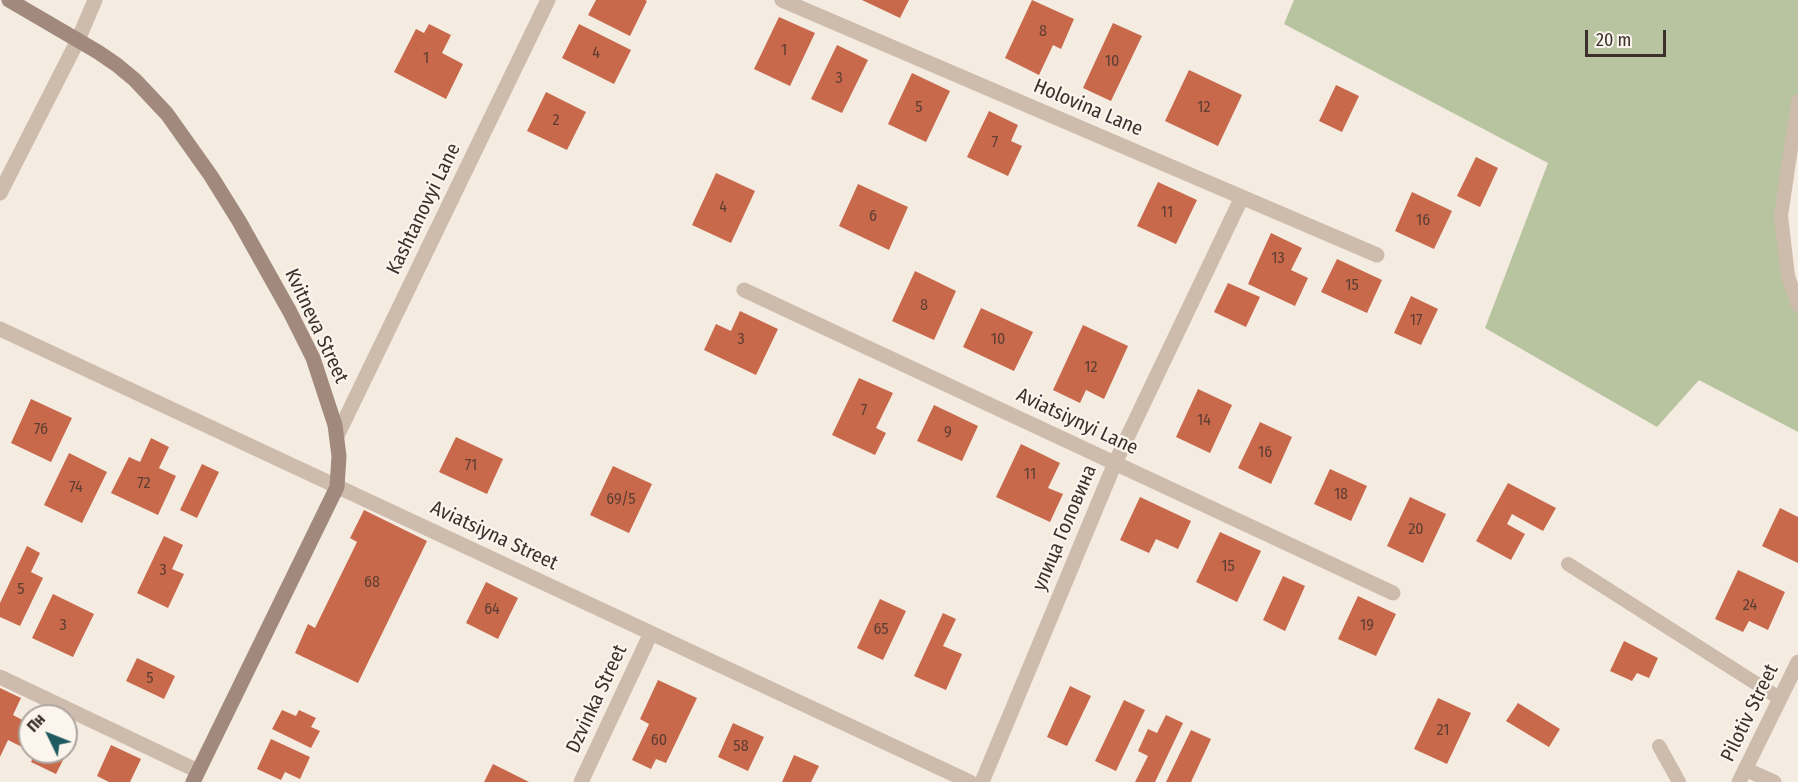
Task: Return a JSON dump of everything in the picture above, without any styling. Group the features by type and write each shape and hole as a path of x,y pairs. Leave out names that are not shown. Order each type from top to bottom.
{"main road":[{"name":"Kvitneva Street","path":"9,0 117,65 151,96 180,132 239,220 308,349 322,382 337,436 339,456 337,487 195,777"}],"street":[{"path":"0,193 78,40 95,0"},
{"name":"Kashtanovyi Lane","path":"337,436 548,0"},
{"name":"Holovina Lane","path":"782,0 1377,255"},
{"name":"улица Головина","path":"982,782 1115,463 1242,197"},
{"name":"Aviatsiynyi Lane","path":"744,290 1393,593"},
{"name":"Aviatsiyna Street","path":"0,329 970,782"},
{"name":"Dzvinka Street","path":"581,782 651,633"},
{"name":"Pilotiv Street","path":"1742,775 1798,662"},
{"path":"0,677 195,777"},
{"path":"1742,775 1774,782"}],"lane":[{"path":"1798,101 1781,216 1788,276 1798,305"},
{"path":"1568,564 1779,698"},
{"path":"1659,746 1678,782"}],"green space":[{"path":"1294,0 1798,0 1798,101 1781,216 1798,305 1798,432 1699,380 1657,427 1485,328 1548,163 1284,24"}],"building":[{"path":"596,0 647,1 630,36 588,15"},
{"path":"862,0 909,0 900,18"},
{"path":"1032,0 1074,19 1061,49 1053,45 1039,75 1005,58"},
{"path":"779,17 815,33 790,86 754,69"},
{"path":"1113,23 1142,36 1111,101 1083,88"},
{"path":"429,24 451,35 442,53 463,64 446,99 394,72 416,29 424,33"},
{"path":"579,24 631,50 614,84 562,58"},
{"path":"837,45 868,60 842,113 811,99"},
{"path":"1189,70 1242,95 1218,146 1165,121"},
{"path":"912,73 950,91 926,142 888,124"},
{"path":"1336,85 1359,96 1342,132 1319,121"},
{"path":"546,92 586,112 567,150 527,131"},
{"path":"989,111 1018,125 1011,141 1022,146 1008,176 967,157"},
{"path":"1476,157 1498,168 1480,207 1457,196"},
{"path":"716,173 755,191 731,243 692,225"},
{"path":"1158,182 1197,200 1176,244 1137,226"},
{"path":"858,184 908,207 889,250 839,226"},
{"path":"1412,192 1452,211 1434,249 1395,231"},
{"path":"1271,233 1302,248 1291,270 1308,278 1295,306 1248,284"},
{"path":"1337,259 1382,280 1367,313 1321,292"},
{"path":"915,271 956,291 934,340 892,321"},
{"path":"1228,283 1260,297 1246,327 1214,312"},
{"path":"1411,296 1438,309 1421,345 1394,333"},
{"path":"981,308 1033,332 1014,371 963,347"},
{"path":"740,311 778,329 756,375 704,350 716,324 731,331"},
{"path":"1083,325 1128,346 1104,399 1086,390 1080,403 1053,390"},
{"path":"859,378 893,393 876,428 886,433 875,455 832,435"},
{"path":"1198,389 1232,405 1210,453 1176,437"},
{"path":"31,399 72,418 51,462 11,443"},
{"path":"934,405 978,426 962,461 917,441"},
{"path":"1260,422 1292,437 1271,484 1238,468"},
{"path":"456,437 503,459 487,494 439,472"},
{"path":"151,438 169,447 159,468 176,476 158,515 111,493 129,457 140,462"},
{"path":"1021,444 1060,463 1048,488 1063,494 1050,522 996,497"},
{"path":"69,453 107,472 82,523 44,505"},
{"path":"202,464 219,472 197,518 180,510"},
{"path":"613,466 652,484 629,533 590,515"},
{"path":"1330,469 1367,486 1351,521 1314,504"},
{"path":"1508,483 1556,508 1543,531 1512,514 1507,524 1525,534 1511,560 1476,541"},
{"path":"1140,497 1191,521 1178,549 1156,539 1149,553 1120,540"},
{"path":"1410,497 1446,514 1423,563 1387,546"},
{"path":"1780,508 1798,517 1798,563 1762,546"},
{"path":"364,510 427,541 358,683 295,653 308,624 315,628 357,542 350,538"},
{"path":"1220,532 1261,551 1237,602 1196,582"},
{"path":"164,536 183,545 172,569 184,574 168,608 137,593"},
{"path":"27,546 40,553 31,572 43,578 20,626 0,617 0,603"},
{"path":"1738,570 1785,592 1768,630 1749,621 1743,632 1715,619"},
{"path":"1283,576 1305,586 1285,631 1263,620"},
{"path":"486,582 518,598 498,639 466,623"},
{"path":"53,594 94,614 73,657 32,638"},
{"path":"1358,596 1396,614 1376,656 1338,639"},
{"path":"880,599 906,611 883,660 857,648"},
{"path":"943,613 956,619 943,646 962,654 946,690 914,676"},
{"path":"1624,641 1658,658 1649,678 1637,673 1632,681 1610,671"},
{"path":"137,658 175,676 164,699 126,681"},
{"path":"658,680 697,698 666,763 656,759 651,769 632,760 649,724 640,719"},
{"path":"1070,686 1091,696 1067,746 1047,737"},
{"path":"0,688 21,698 13,715 18,718 18,745 8,740 0,757"},
{"path":"1438,698 1471,713 1447,764 1414,749"},
{"path":"1124,700 1145,710 1116,771 1095,761"},
{"path":"1518,703 1560,729 1549,747 1506,721"},
{"path":"282,710 296,716 299,710 316,718 311,727 320,731 311,748 272,729"},
{"path":"1166,715 1183,723 1155,782 1135,782 1148,756 1138,751 1148,729 1157,733"},
{"path":"733,723 764,737 748,771 718,757"},
{"path":"1191,730 1211,739 1191,782 1166,782"},
{"path":"271,739 310,757 300,779 285,772 281,780 257,769"},
{"path":"111,745 141,759 130,782 109,782 97,776"},
{"path":"794,755 819,766 811,782 782,782"},
{"path":"35,764 61,764 56,774"},
{"path":"493,764 529,782 484,782"}]}
